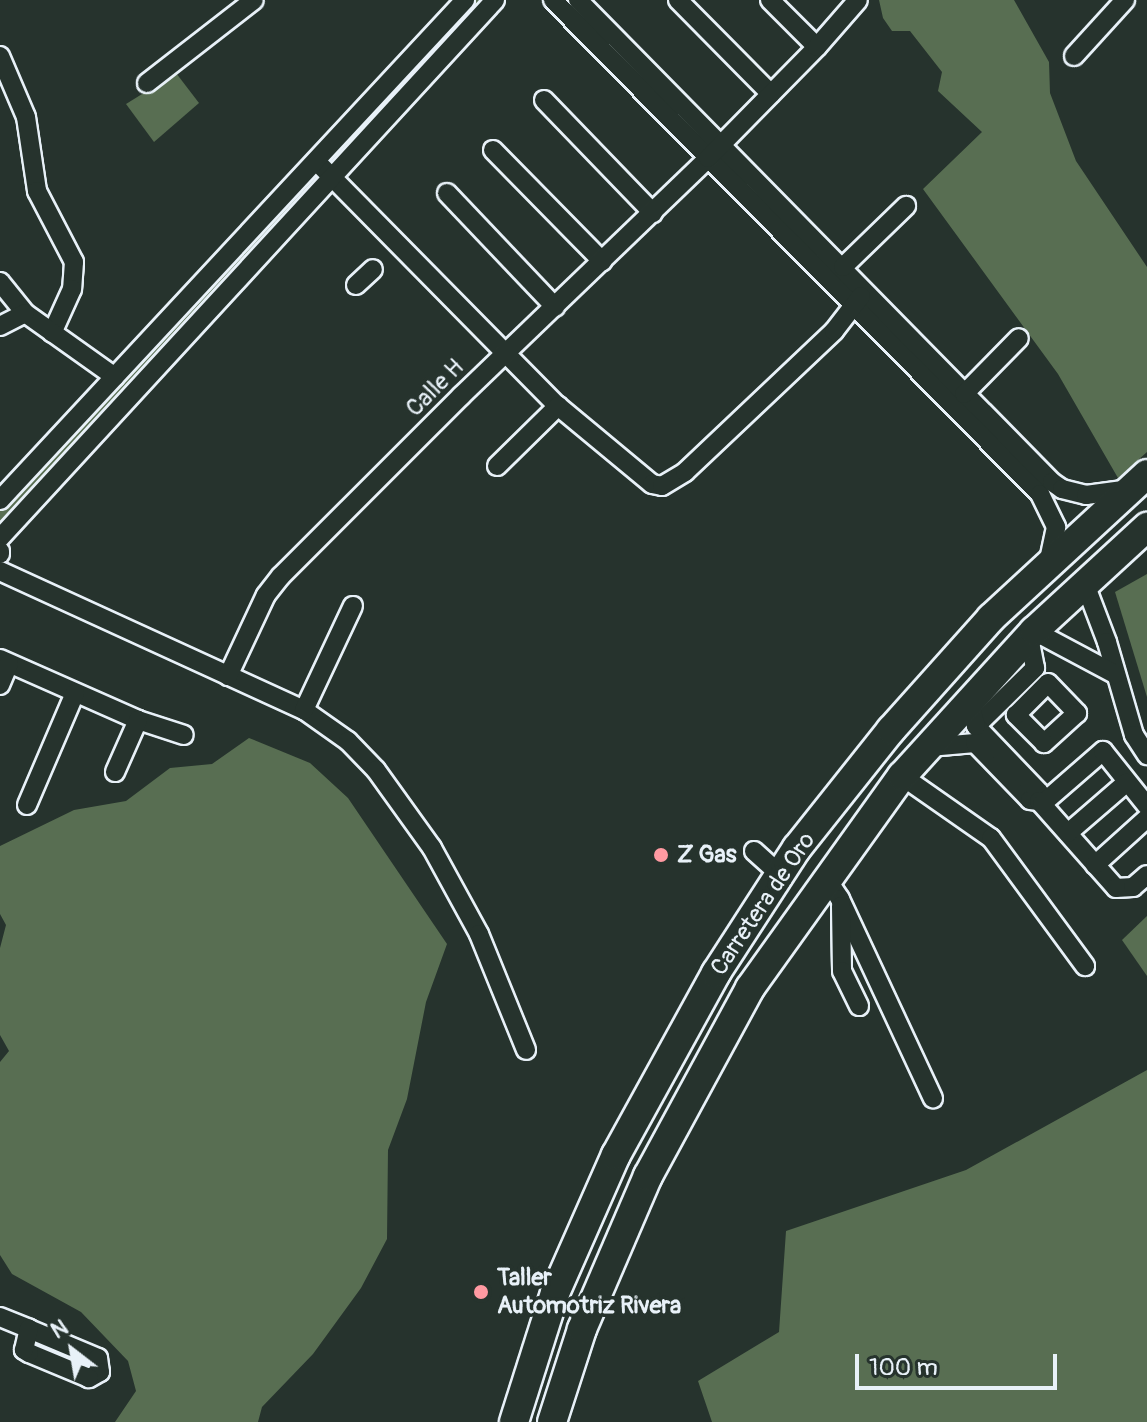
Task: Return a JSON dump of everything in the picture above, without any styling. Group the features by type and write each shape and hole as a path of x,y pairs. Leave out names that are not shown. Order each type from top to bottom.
{"highway":[{"name":"Carretera de Oro","path":"514,1422 546,1320 616,1155 716,973 797,848 891,730 991,618 1139,481"},
{"name":"Carretera de Oro","path":"552,1422 582,1329 648,1176 750,988 833,888 902,776 927,747 972,713 996,689 1031,634 1147,527"},
{"path":"575,1249 579,1263 587,1270 602,1268 610,1261"},
{"path":"546,1320 567,1313 582,1329"}],"street":[{"path":"147,83 254,0"},
{"path":"0,500 465,0"},
{"path":"0,538 495,0"},
{"path":"553,0 708,158 964,394 1062,489 1086,495 1139,481"},
{"path":"578,0 843,267 859,298 1040,494 1056,527 1055,547 1047,566"},
{"path":"678,0 771,94"},
{"path":"770,0 817,47"},
{"name":"Calle H","path":"228,676 266,595 281,576 507,351 653,213 817,47 858,0"},
{"path":"1074,56 1125,0"},
{"path":"0,56 26,117 37,191 74,262 72,289 52,333"},
{"path":"544,100 653,213"},
{"path":"493,150 602,261"},
{"path":"317,162 558,406 638,476 662,486 685,472 834,331 859,298"},
{"path":"447,193 555,307"},
{"path":"843,267 906,206"},
{"path":"356,285 373,269"},
{"path":"0,282 25,313 115,377"},
{"path":"0,326 25,313"},
{"path":"964,394 1019,338"},
{"path":"497,466 558,406"},
{"path":"0,571 304,710 362,755 432,848 479,934 526,1050"},
{"path":"1085,584 1107,642 1134,735 1147,755"},
{"path":"304,710 353,606"},
{"path":"1031,634 1115,674"},
{"path":"1031,634 1035,668 1077,713 1044,743 996,689 1035,668"},
{"path":"0,685 4,661 138,720 184,735"},
{"path":"1016,715 1048,683"},
{"path":"27,805 75,693"},
{"path":"972,713 1037,799 1116,888 1125,890 1147,875"},
{"path":"115,772 138,720"},
{"path":"927,747 975,743 1037,799"},
{"path":"1037,799 1103,751 1147,806"},
{"path":"902,776 991,838 1085,966"},
{"path":"1068,833 1126,783"},
{"path":"1095,865 1147,818"},
{"path":"754,851 781,875"},
{"path":"833,888 842,971 859,1006"},
{"path":"833,888 933,1098"},
{"path":"0,1317 29,1329"}],"green space":[{"path":"473,0 488,0 347,146 348,140"},
{"path":"879,0 1014,0 1049,62 1050,93 1076,161 1147,267 1147,452 1118,478 1058,374 923,189 982,132 938,91 942,72 910,31 892,31 883,18"},
{"path":"176,73 199,103 154,142 126,104"},
{"path":"313,182 312,192 0,525 0,510 306,184"},
{"path":"1147,574 1147,697 1115,592"},
{"path":"249,738 310,763 348,798 447,944 426,1002 407,1099 388,1150 387,1239 361,1288 313,1354 262,1407 258,1422 115,1422 136,1391 128,1361 81,1312 12,1274 0,1255 0,1062 9,1051 0,1035 0,948 6,925 0,914 0,846 74,810 126,801 170,768 212,764"},
{"path":"1147,916 1147,976 1122,940"},
{"path":"1147,1070 1147,1422 712,1422 698,1381 779,1332 786,1231 966,1170"}],"place":[{"name":"Z Gas","path":"661,855"},
{"name":"Taller Automotriz Rivera","path":"481,1292"}]}
